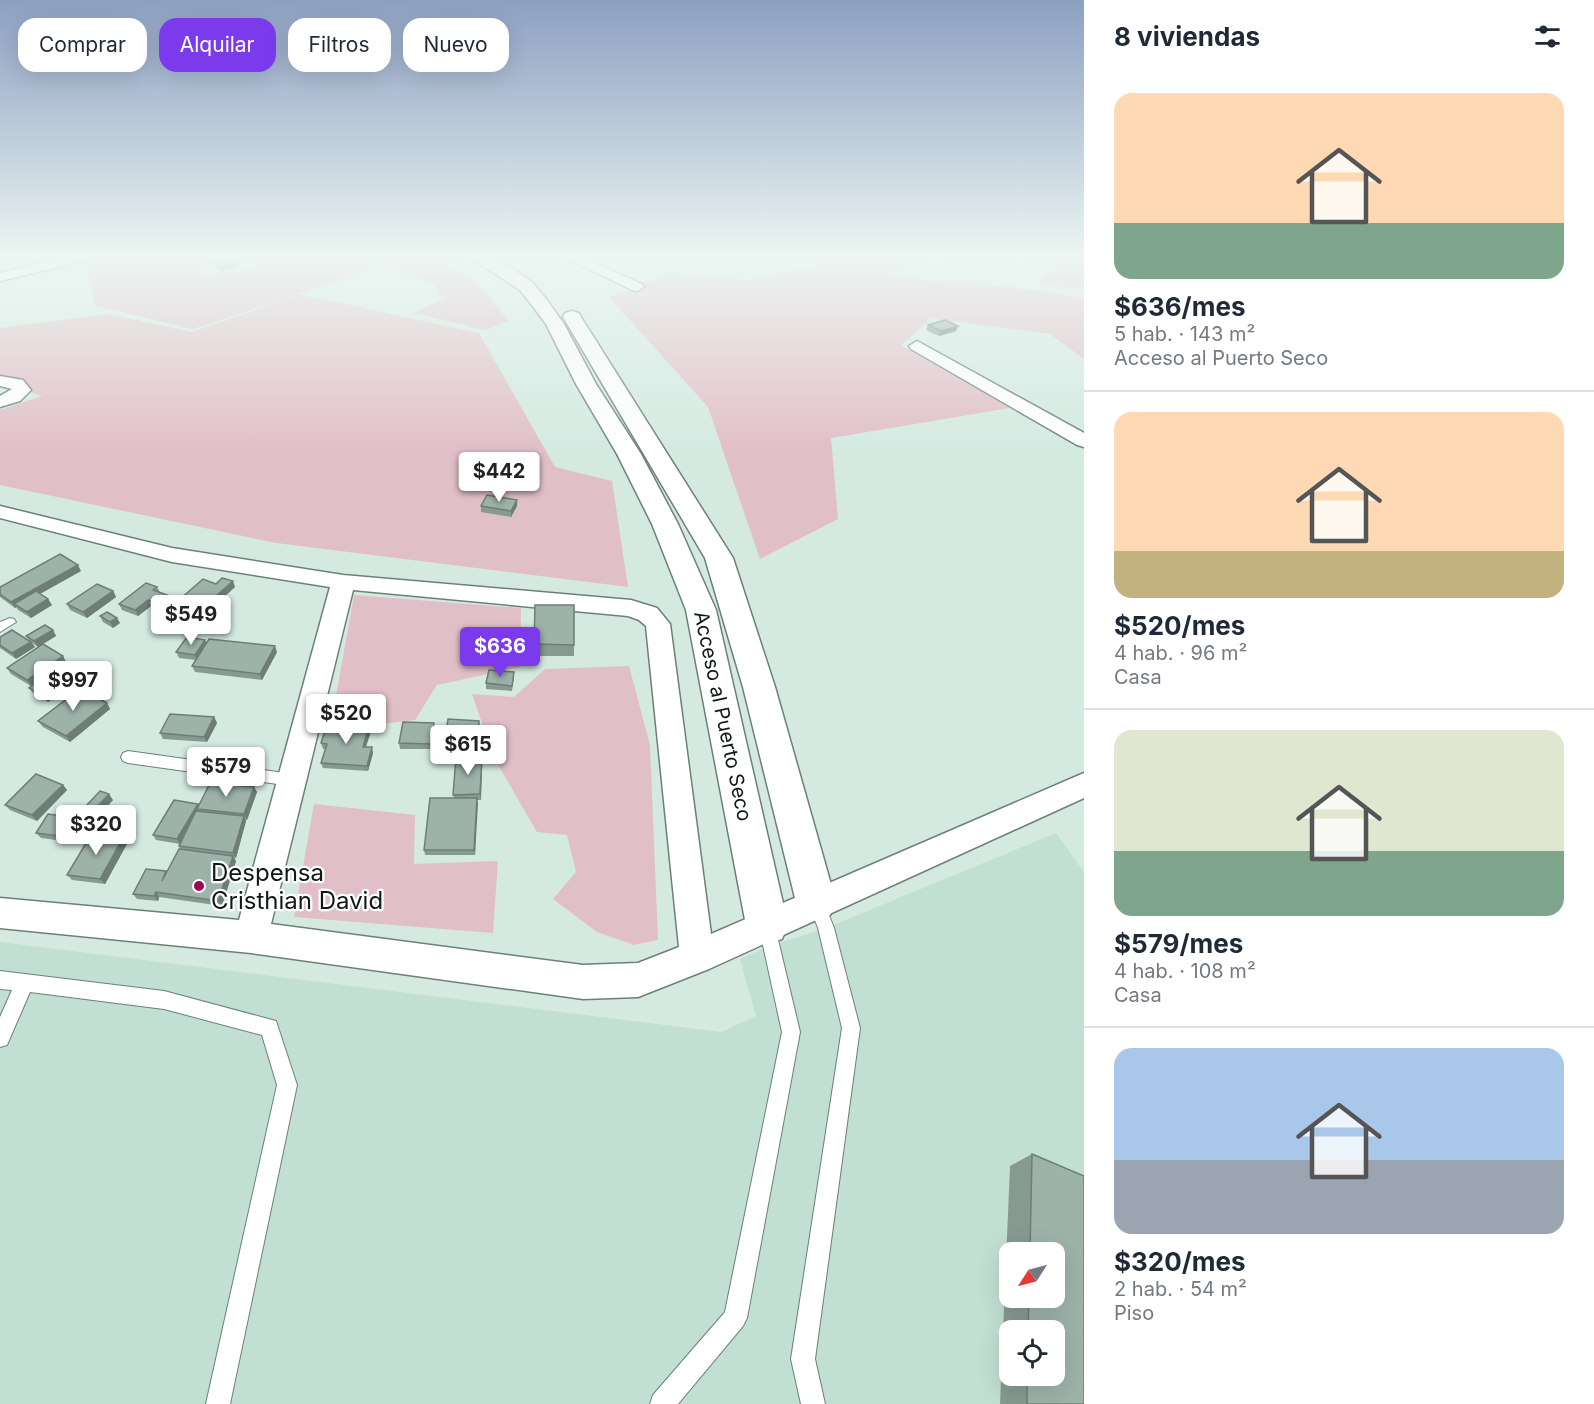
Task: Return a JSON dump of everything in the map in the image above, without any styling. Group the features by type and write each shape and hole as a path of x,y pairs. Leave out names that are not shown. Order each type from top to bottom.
{"main road":[{"name":"Acceso al Puerto Seco","path":"553,322 585,384 629,454 670,535 701,609 767,925"},
{"name":"Acceso al Puerto Seco","path":"574,322 720,558 759,687 816,902"}],"street":[{"path":"917,346 1084,441"},
{"path":"0,381 17,384 22,390 14,397 0,402"},
{"path":"0,512 172,555 344,582 631,608 648,614 657,624 697,957"},
{"path":"251,937 344,582"},
{"path":"0,913 251,937 583,982 638,980 697,957 1084,784"}],"lane":[{"path":"128,757 292,780"},
{"path":"813,1404 803,1359 850,1028 826,928 816,902"},
{"path":"662,1404 735,1318 791,1032 767,925"},
{"path":"0,980 164,1000 269,1028 287,1085 218,1404"},
{"path":"0,1038 25,983"}],"shaded area":[{"path":"50,322 144,322 192,332 222,322 426,322 479,333 555,467 612,481 628,587 276,543 0,485 0,410 42,396 0,382 0,328"},
{"path":"161,322 216,322 193,329"},
{"path":"449,322 508,322 485,330"},
{"path":"631,322 928,322 901,345 1010,408 831,438 838,519 760,559 708,407"},
{"path":"956,322 1084,322 1084,359 1050,334"},
{"path":"354,595 521,608 520,667 437,685 415,720 372,725 331,724"},
{"path":"629,666 650,745 658,940 634,945 597,932 553,899 576,872 567,835 537,832 494,758 472,694 514,697 545,669"},
{"path":"314,804 415,815 414,864 498,861 493,933 294,917"},
{"path":"1056,833 1084,872 1084,1404 0,1404 0,942 721,1032 756,1016 740,959 770,946 826,928"}],"building":[{"path":"948,322 958,326 941,331 928,325"},
{"path":"487,495 517,500 511,511 481,506"},
{"path":"60,554 78,565 11,602 0,594 0,587"},
{"path":"222,578 233,581 215,597 227,602 209,617 198,613 203,609 179,600 203,579 216,584"},
{"path":"146,583 157,587 153,590 170,596 161,604 148,600 135,610 119,604"},
{"path":"97,584 113,591 83,612 67,604"},
{"path":"36,591 48,599 27,612 14,604"},
{"path":"535,605 574,605 574,645 534,644"},
{"path":"107,612 117,618 110,622 100,616"},
{"path":"45,625 53,630 34,641 26,636"},
{"path":"12,630 31,642 12,653 0,645 0,637"},
{"path":"187,637 205,640 195,655 176,652"},
{"path":"209,639 275,646 260,674 192,666"},
{"path":"43,644 63,656 27,680 7,668"},
{"path":"489,670 514,672 512,686 486,683"},
{"path":"51,672 66,680 44,696 29,688"},
{"path":"80,689 107,703 66,736 38,721"},
{"path":"170,714 214,717 204,737 160,733"},
{"path":"448,719 479,721 476,745 444,744"},
{"path":"328,722 369,726 363,747 372,747 367,766 321,763 327,744 321,743"},
{"path":"403,722 434,723 431,744 399,743"},
{"path":"482,757 480,794 453,795 456,758"},
{"path":"36,774 63,785 32,815 5,805"},
{"path":"210,783 254,787 244,814 197,809"},
{"path":"100,791 109,794 95,809 86,806"},
{"path":"430,798 477,798 474,850 424,850"},
{"path":"174,800 198,804 177,839 153,835"},
{"path":"196,811 244,816 233,853 179,846"},
{"path":"48,814 78,818 67,837 36,833"},
{"path":"92,833 124,836 100,879 67,875"},
{"path":"179,849 233,856 218,901 156,892 154,896 133,894 146,869 166,871 162,881"},
{"path":"1032,1154 1084,1176 1084,1404 1027,1404 1027,1386 1065,1386 1065,1320 1028,1320 1029,1308 1065,1308 1065,1242 1030,1242"}],"place":[{"name":"Despensa Cristhian David","path":"199,886"}]}
